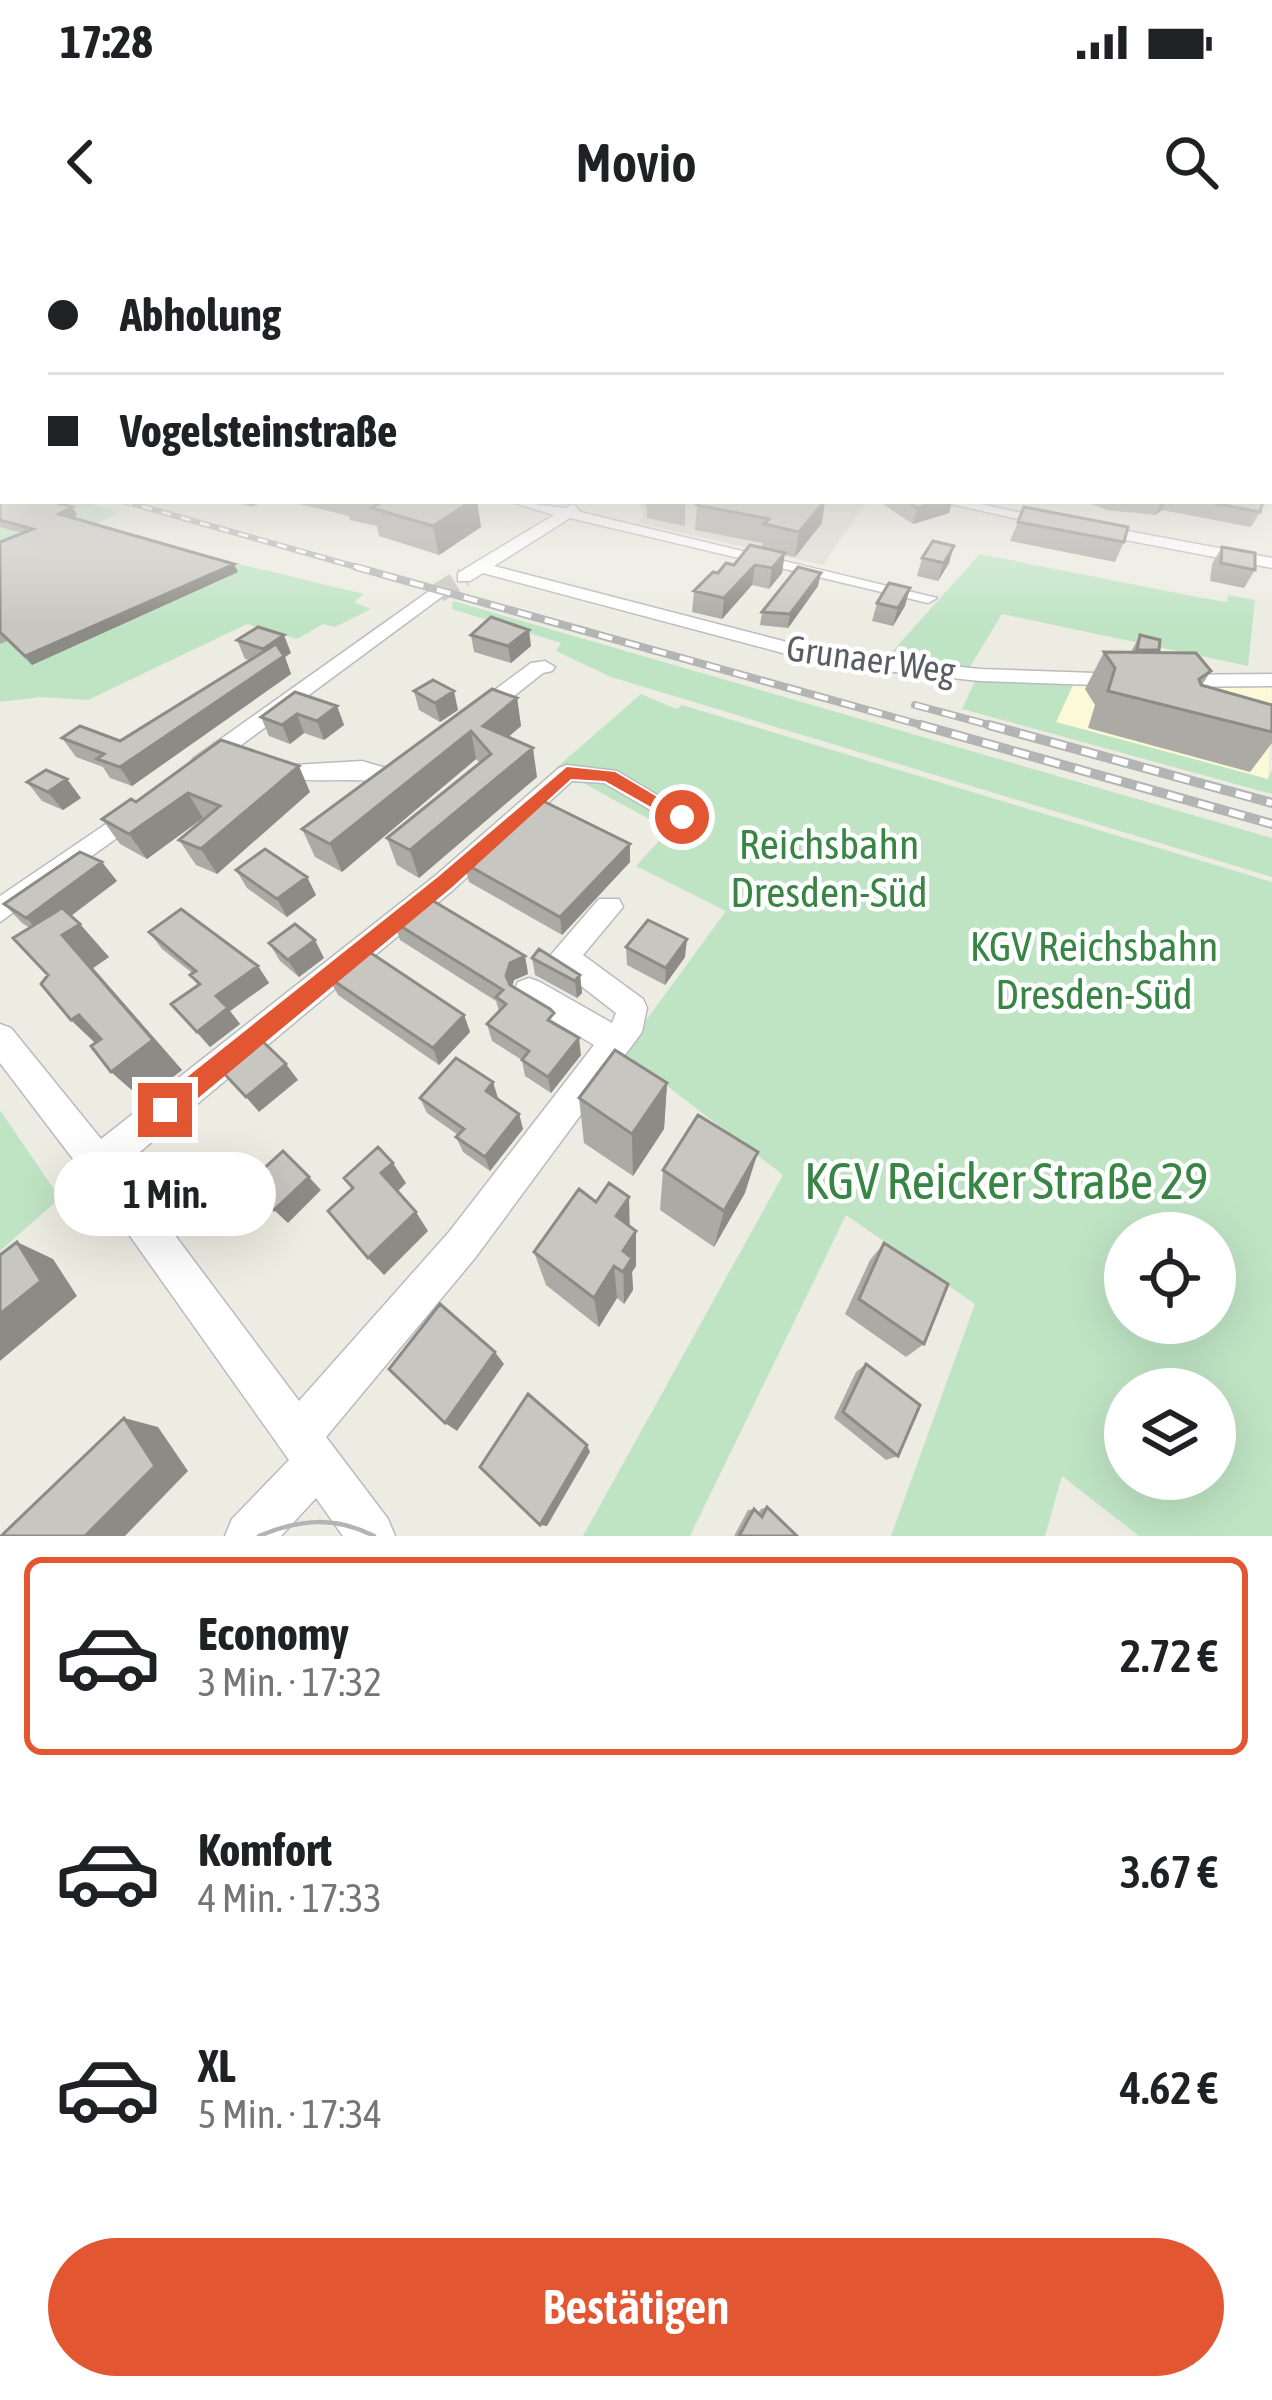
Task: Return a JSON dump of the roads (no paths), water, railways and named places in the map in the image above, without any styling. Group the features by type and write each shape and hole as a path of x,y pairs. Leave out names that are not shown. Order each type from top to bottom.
{"street":[{"path":"534,505 928,598"},
{"path":"568,513 581,505"},
{"path":"1009,506 1082,514 1272,552"},
{"path":"1009,506 1272,563"},
{"name":"Grunaer Weg","path":"568,513 472,572 621,604 841,661 1043,678 1272,675"},
{"path":"0,911 438,593"},
{"path":"1248,666 1272,675"},
{"path":"464,724 538,667 545,667"},
{"path":"222,748 291,773 362,769 388,776 426,752"},
{"path":"98,1164 456,892 552,790 580,770 609,776 682,817"},
{"path":"249,1536 308,1450 631,1022 632,1008 564,957 609,907"},
{"path":"530,991 617,1042"},
{"path":"0,1038 371,1536"}],"tunnel":[{"path":"438,593 464,577"}],"tram line":[{"path":"259,1536 317,1522 345,1525 374,1536"}],"railway":[{"path":"139,505 367,570"},
{"path":"356,567 932,728"},
{"path":"915,705 994,726"},
{"path":"921,725 1272,824"},
{"path":"989,725 994,726"},
{"path":"994,726 1000,728"},
{"path":"994,726 1272,803"}],"park label":[{"name":"Reichsbahn Dresden-Süd","path":"829,868"},
{"name":"KGV Reichsbahn Dresden-Süd","path":"1094,970"},
{"name":"KGV Reicker Straße 29","path":"1006,1180"}]}
